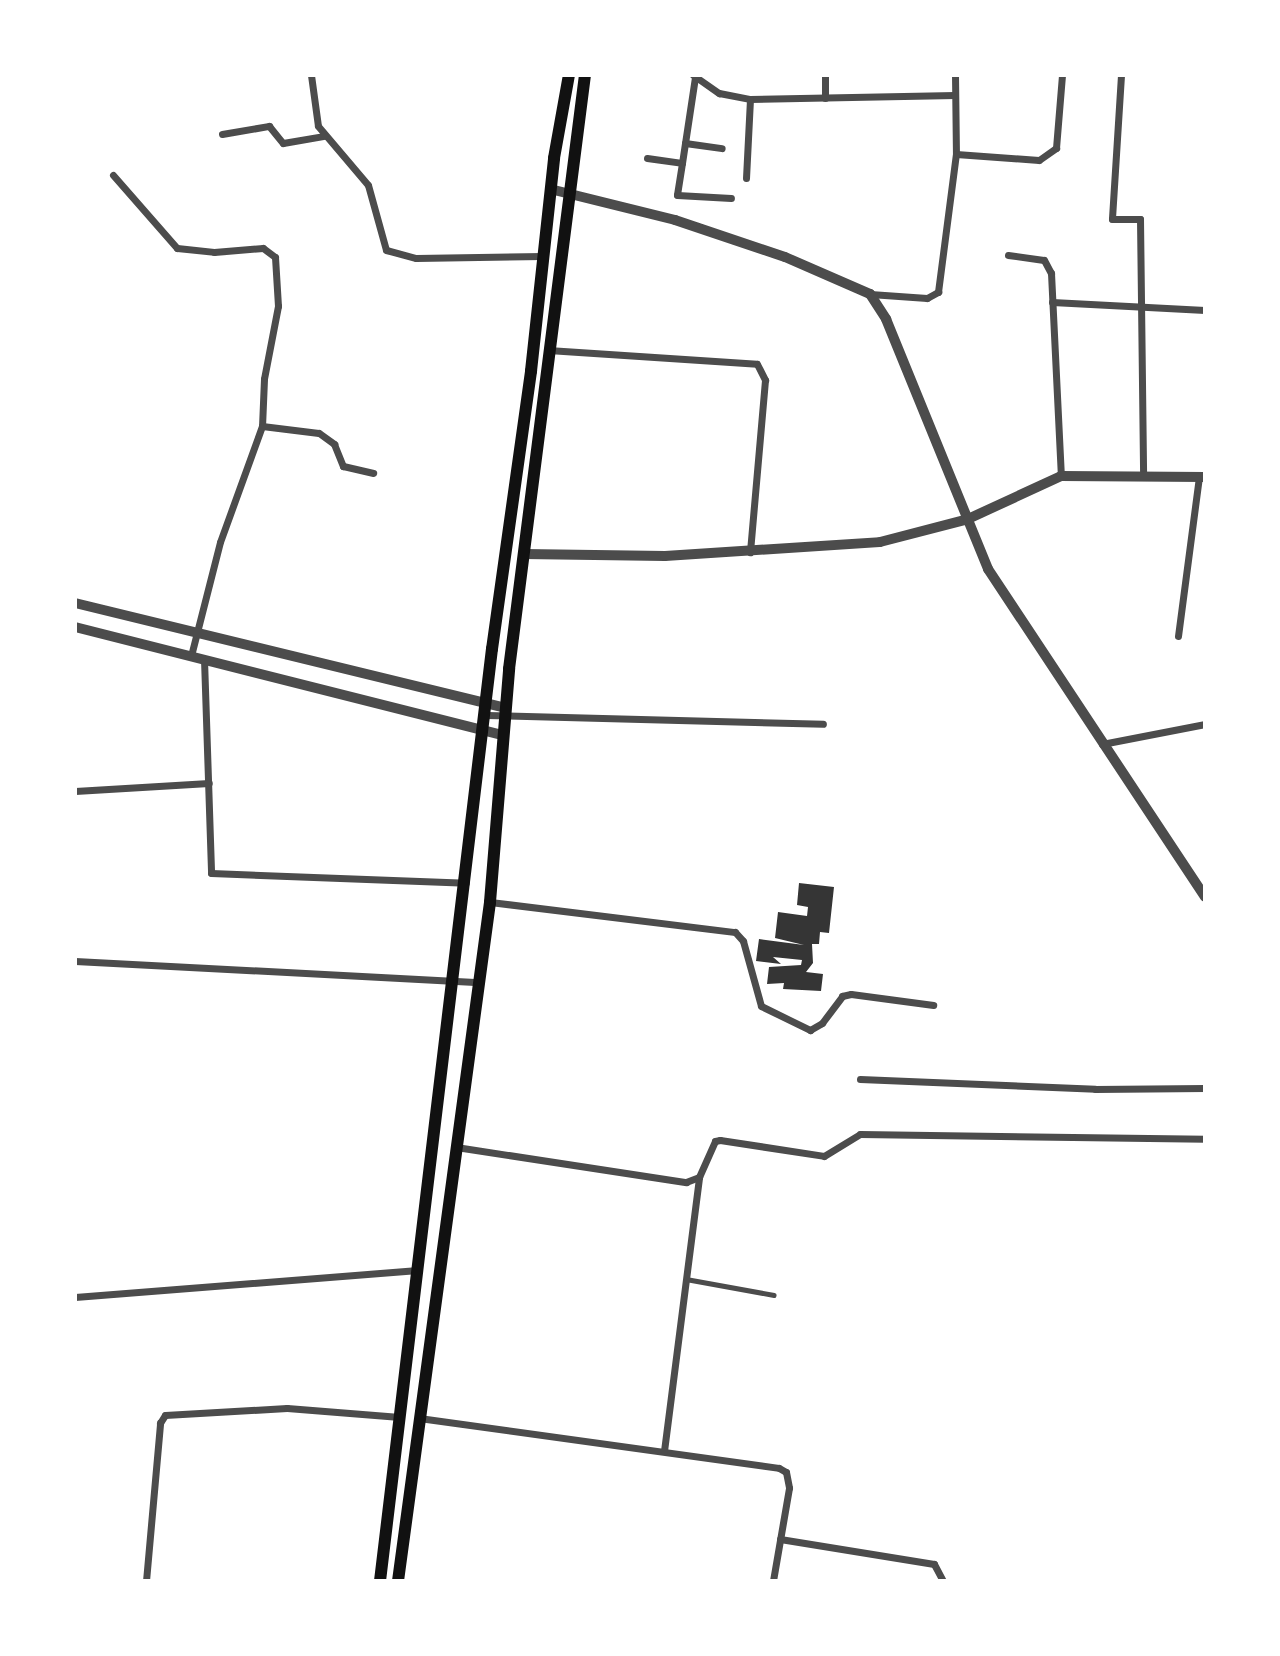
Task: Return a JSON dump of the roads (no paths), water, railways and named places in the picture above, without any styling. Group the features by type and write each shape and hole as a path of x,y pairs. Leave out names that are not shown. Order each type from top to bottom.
{"main road":[{"path":"380,1581 467,883 483,730 551,189 569,75"},
{"path":"398,1581 490,902 505,712 567,193 585,75"}],"street":[{"path":"310,75 318,126 368,185 383,245 391,254 416,258 543,256"},
{"path":"825,75 825,97"},
{"path":"551,189 741,242 870,294 927,298 938,292 956,155 955,75"},
{"path":"956,155 1046,159 1056,148 1062,75"},
{"path":"1121,75 1112,219 1140,219 1143,475"},
{"path":"731,198 677,195 694,76 719,93 750,99 955,95"},
{"path":"746,178 750,99"},
{"path":"222,134 269,126 283,144 324,136"},
{"path":"685,143 722,148"},
{"path":"647,158 682,163"},
{"path":"113,175 177,248 272,252 278,306 264,379 262,426 220,542 191,656"},
{"path":"1008,255 1044,260 1051,273 1061,476"},
{"path":"870,294 887,318 968,519 1011,610 1205,897"},
{"path":"1052,302 1205,310"},
{"path":"548,350 757,364 765,380 750,552"},
{"path":"262,426 319,433 334,444 343,466 373,473"},
{"path":"524,554 750,552 880,542 968,519 1061,476 1202,477 1178,636"},
{"path":"75,603 196,632 486,710 822,724"},
{"path":"75,627 503,735"},
{"path":"204,659 210,868 215,875 467,883"},
{"path":"1101,744 1205,724"},
{"path":"75,791 209,783"},
{"path":"490,902 735,932 743,941 761,1006 810,1030 822,1023 842,996 851,994 933,1005"},
{"path":"75,961 479,982"},
{"path":"860,1079 1095,1089 1205,1088"},
{"path":"664,1451 699,1177 715,1141 824,1156 860,1134 1205,1139"},
{"path":"456,1147 687,1182 699,1177"},
{"path":"75,1297 418,1270"},
{"path":"146,1581 160,1423 165,1415 287,1408 400,1417"},
{"path":"419,1418 769,1465 786,1472 789,1488 773,1581"},
{"path":"780,1539 927,1562 939,1568 943,1581"}],"lane":[{"path":"685,1278 774,1296"}]}
